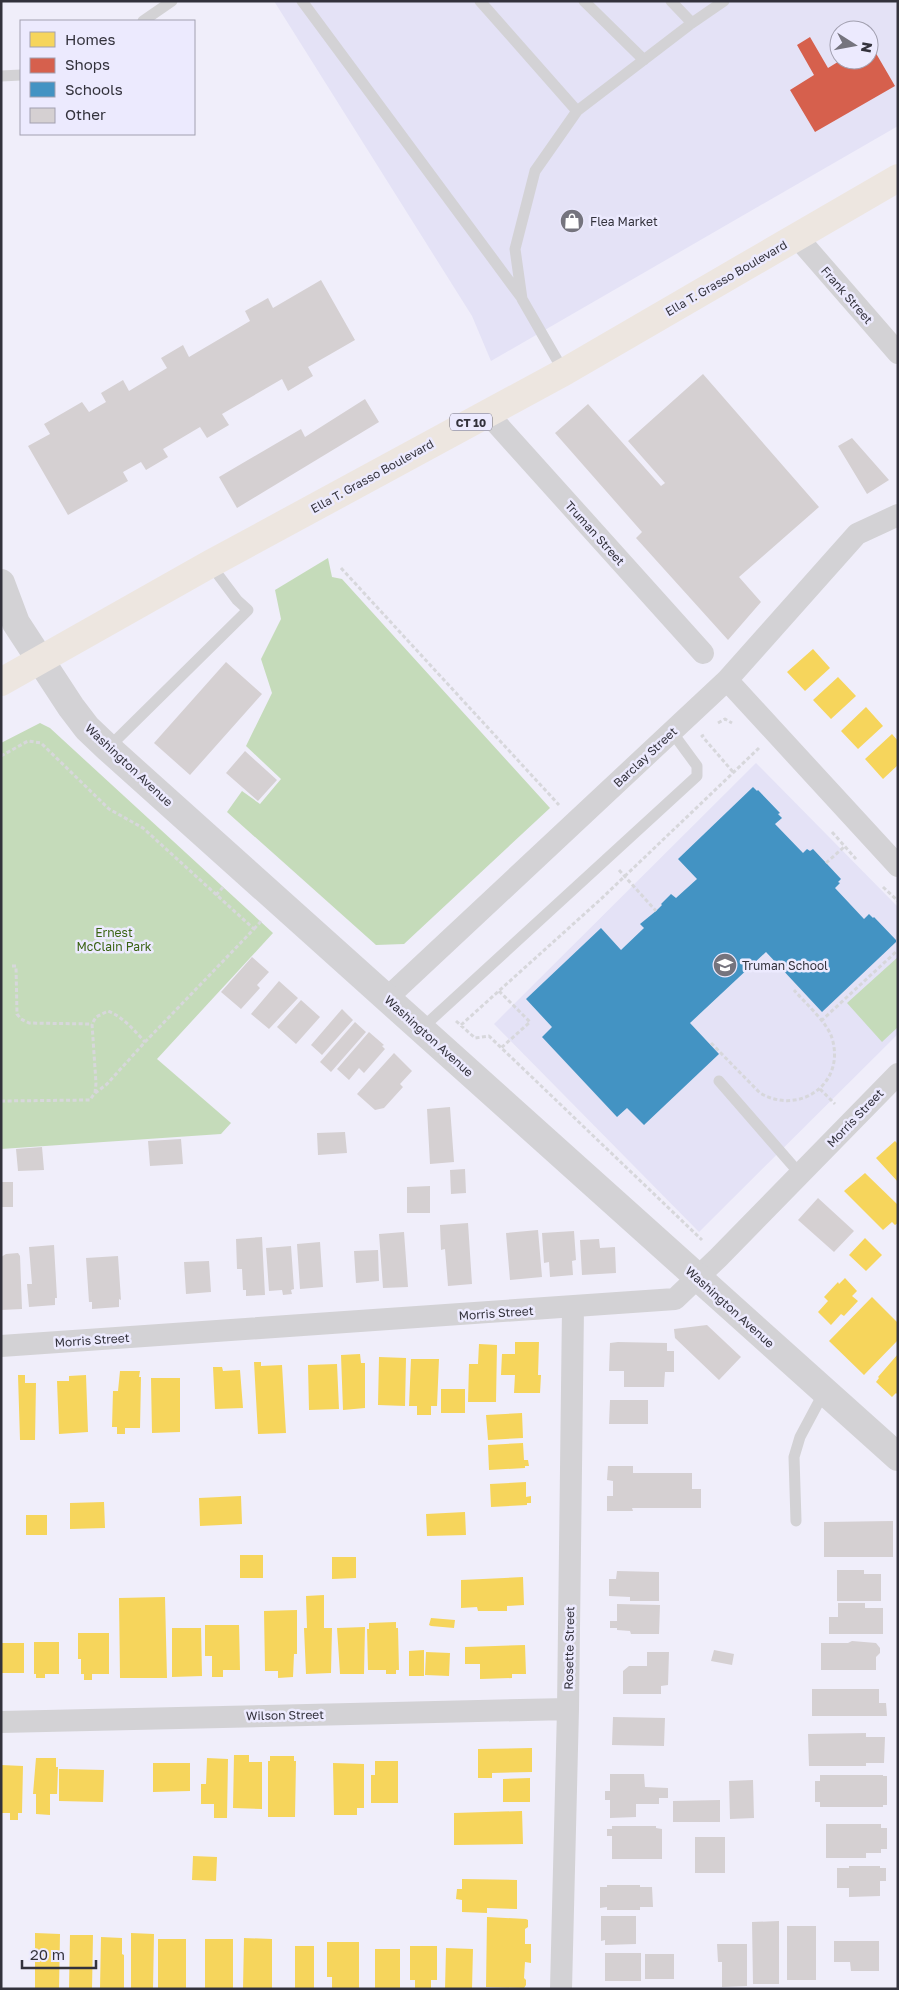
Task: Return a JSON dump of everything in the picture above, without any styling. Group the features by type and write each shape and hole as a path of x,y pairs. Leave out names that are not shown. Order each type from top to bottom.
{"main road":[{"name":"Ella T. Grasso Boulevard","path":"1,682 210,564 564,372 898,178"},
{"name":"Washington Avenue","path":"1,583 16,622 87,728 898,1457"}],"street":[{"name":"Frank Street","path":"796,238 898,352"},
{"name":"Truman Street","path":"487,413 703,653"},
{"name":"Barclay Street","path":"387,998 727,680 857,534 898,514"},
{"path":"727,680 898,866"},
{"name":"Morris Street","path":"1,1346 573,1308 675,1299 698,1278 898,1074"},
{"name":"Rosette Street","path":"561,1989 568,1709 573,1308"},
{"name":"Wilson Street","path":"1,1722 568,1709"}],"lane":[{"path":"144,20 172,1"},
{"path":"302,1 522,299 564,372"},
{"path":"480,1 577,112"},
{"path":"584,1 644,60"},
{"path":"671,1 692,23"},
{"path":"522,299 515,249 535,171 577,112 692,23 724,1"},
{"path":"1,76 20,75"},
{"path":"108,748 248,610 237,600 210,564"},
{"path":"421,1029 696,776 697,766 672,732"},
{"path":"719,1080 800,1174"},
{"path":"796,1521 794,1457 800,1437 824,1392"}],"path":[{"path":"341,568 575,822"},
{"path":"714,727 725,718 733,723"},
{"path":"708,732 702,736 733,772"},
{"path":"1,756 28,741 41,743 109,809 144,828 254,929"},
{"path":"752,742 764,755"},
{"path":"709,1233 702,1240 489,1036 475,1038 461,1025 624,876 758,748"},
{"path":"826,825 844,847 858,860"},
{"path":"826,863 844,847"},
{"path":"608,857 656,911"},
{"path":"878,881 898,901"},
{"path":"216,895 227,884"},
{"path":"1,1101 90,1100 264,918"},
{"path":"821,1021 898,950"},
{"path":"12,966 16,966 17,1014 22,1019 29,1023 92,1024"},
{"path":"499,990 530,1022 501,1048"},
{"path":"712,1043 760,1093 769,1098 783,1102 791,1101 803,1098 820,1089 829,1077 834,1058 832,1037 821,1021 794,990"},
{"path":"94,1094 96,1083 92,1024 96,1017 108,1011 128,1024 145,1042"},
{"path":"820,1089 837,1106"}],"shaded area":[{"name":"Flea Market","path":"274,1 898,1 898,126 491,361 472,316"},
{"name":"Truman School","path":"756,763 898,907 898,1034 699,1232 494,1024"}],"green space":[{"path":"328,558 332,577 342,579 550,808 404,944 376,945 227,812 242,791 260,804 281,779 246,746 272,693 261,659 281,619 275,590"},
{"name":"Ernest McClain Park","path":"40,723 50,728 273,933 157,1059 231,1123 221,1134 1,1149 1,743"},
{"path":"898,957 898,1027 882,1042 847,1003"}],"building: Homes":[{"path":"813,649 830,668 805,691 787,672"},
{"path":"838,677 856,696 831,719 813,700"},
{"path":"866,707 883,726 858,749 841,731"},
{"path":"892,734 898,741 898,765 883,779 865,759"},
{"path":"895,1141 898,1144 898,1182 876,1158"},
{"path":"865,1173 898,1205 898,1223 895,1225 892,1222 883,1230 844,1191"},
{"path":"865,1238 882,1255 866,1271 849,1255"},
{"path":"845,1278 857,1291 852,1296 858,1301 844,1316 841,1314 831,1325 818,1312 828,1301 824,1297 838,1282 839,1284"},
{"path":"872,1297 898,1323 898,1340 864,1375 829,1341"},
{"path":"515,1342 539,1342 538,1375 541,1375 540,1393 514,1393 515,1375 501,1375 502,1354 515,1354"},
{"path":"479,1344 497,1345 496,1402 468,1402 469,1364 478,1364"},
{"path":"360,1354 361,1363 365,1363 365,1408 343,1410 341,1355"},
{"path":"898,1354 898,1395 896,1393 892,1397 876,1382 878,1377"},
{"path":"379,1357 406,1358 405,1406 378,1405"},
{"path":"411,1359 439,1359 437,1406 431,1406 431,1415 417,1415 417,1406 409,1406"},
{"path":"254,1362 261,1362 261,1366 282,1365 286,1433 258,1434"},
{"path":"337,1364 339,1409 309,1410 308,1365"},
{"path":"213,1367 222,1367 223,1371 240,1370 243,1408 215,1409"},
{"path":"120,1371 140,1371 139,1377 141,1377 140,1428 125,1428 125,1434 117,1434 117,1427 112,1427 113,1391 118,1391"},
{"path":"18,1375 25,1375 25,1383 36,1383 35,1440 20,1440"},
{"path":"86,1375 88,1432 59,1434 57,1381 69,1381 69,1376"},
{"path":"151,1378 180,1378 180,1432 152,1433"},
{"path":"441,1389 465,1389 465,1413 441,1413"},
{"path":"522,1413 523,1438 488,1440 486,1415"},
{"path":"523,1443 524,1460 528,1460 529,1466 525,1466 525,1468 489,1470 488,1445"},
{"path":"526,1482 526,1497 531,1496 531,1503 527,1503 527,1505 491,1507 490,1484"},
{"path":"241,1496 242,1524 200,1526 199,1498"},
{"path":"104,1502 105,1528 70,1529 70,1503"},
{"path":"465,1512 466,1535 427,1536 426,1514"},
{"path":"26,1515 47,1515 47,1535 26,1535"},
{"path":"240,1555 263,1555 263,1578 240,1578"},
{"path":"332,1557 356,1557 356,1578 332,1579"},
{"path":"523,1577 524,1605 507,1606 507,1611 478,1611 477,1607 461,1608 461,1580"},
{"path":"324,1595 324,1628 332,1628 331,1673 306,1674 304,1628 307,1628 306,1596"},
{"path":"165,1597 167,1678 120,1678 119,1598"},
{"path":"297,1610 297,1654 294,1654 293,1677 278,1678 278,1671 265,1671 264,1611"},
{"path":"431,1618 455,1620 454,1628 431,1626 429,1625"},
{"path":"396,1622 396,1628 398,1628 399,1670 396,1670 396,1674 386,1674 386,1670 368,1670 367,1629 369,1629 369,1623"},
{"path":"205,1625 239,1625 240,1670 223,1670 223,1677 212,1677 212,1656 205,1656"},
{"path":"365,1627 364,1674 340,1674 337,1628"},
{"path":"172,1628 201,1628 202,1676 172,1677"},
{"path":"78,1633 109,1633 109,1674 92,1674 92,1680 84,1680 84,1674 81,1674 81,1659 78,1659"},
{"path":"34,1642 59,1642 59,1674 45,1674 45,1678 36,1678 36,1674 34,1674"},
{"path":"1,1643 24,1643 24,1673 1,1673"},
{"path":"525,1645 526,1674 512,1674 512,1678 480,1679 480,1664 465,1664 465,1647"},
{"path":"424,1650 424,1676 409,1676 409,1651"},
{"path":"426,1652 450,1653 449,1676 425,1675"},
{"path":"532,1748 532,1772 492,1773 492,1778 478,1778 478,1749"},
{"path":"234,1755 249,1755 249,1762 262,1762 262,1809 233,1808"},
{"path":"270,1756 294,1756 294,1761 296,1761 295,1817 268,1817 268,1761 270,1761"},
{"path":"36,1758 56,1758 56,1767 58,1767 57,1794 50,1794 50,1815 36,1814 36,1794 33,1794"},
{"path":"207,1758 228,1759 227,1818 214,1818 214,1804 201,1804 201,1784 206,1784"},
{"path":"375,1761 398,1761 398,1803 371,1803 371,1775 375,1775"},
{"path":"153,1763 190,1763 190,1791 153,1792"},
{"path":"333,1763 364,1764 364,1808 357,1808 357,1815 334,1815"},
{"path":"1,1765 23,1766 22,1813 18,1813 18,1820 10,1820 10,1813 1,1813"},
{"path":"59,1769 104,1770 103,1802 59,1801"},
{"path":"530,1778 530,1802 503,1802 503,1779"},
{"path":"522,1811 523,1844 454,1845 454,1813"},
{"path":"193,1856 217,1857 216,1881 192,1880"},
{"path":"462,1879 517,1880 517,1909 487,1908 487,1913 462,1912 462,1900 456,1899 457,1889 462,1889"},
{"path":"487,1917 528,1920 528,1927 525,1929 525,1944 531,1944 531,1963 525,1962 524,1978 526,1985 524,1988 486,1987"},
{"path":"35,1933 60,1934 59,1989 35,1989"},
{"path":"131,1933 154,1934 153,1989 131,1989"},
{"path":"70,1935 93,1935 92,1989 69,1989"},
{"path":"101,1937 122,1938 124,1989 100,1989"},
{"path":"244,1938 272,1939 272,1989 243,1989"},
{"path":"158,1939 186,1939 186,1989 158,1989"},
{"path":"205,1939 233,1939 233,1989 205,1989"},
{"path":"327,1942 359,1942 359,1989 332,1989 332,1977 327,1977"},
{"path":"295,1946 314,1946 314,1989 295,1989"},
{"path":"410,1946 437,1946 437,1980 431,1980 431,1989 415,1989 415,1980 410,1980"},
{"path":"446,1948 473,1949 472,1989 445,1989"},
{"path":"375,1949 400,1949 400,1989 375,1989"}],"building: Shops":[{"path":"810,37 829,70 879,70 879,58 895,86 815,132 790,90 814,75 797,45"}],"building: Schools":[{"path":"753,787 780,813 778,814 782,818 775,824 803,853 807,849 810,851 813,849 841,879 835,888 864,919 869,914 874,917 896,942 822,1012 766,952 690,1023 719,1054 644,1125 627,1108 617,1117 542,1037 552,1027 526,999 601,928 621,950 644,928 640,924 656,911 671,894 676,898 697,879 678,859"}],"building: Other":[{"path":"321,280 355,340 308,367 313,376 288,391 282,379 222,414 229,425 207,438 200,427 163,449 168,457 146,470 141,462 123,472 128,481 68,515 28,446 50,434 44,424 82,402 89,412 106,402 101,393 123,380 129,391 167,368 161,358 183,345 189,357 250,321 245,311 268,298 273,308"},
{"path":"703,374 819,507 739,577 761,602 728,640 636,538 642,532 555,433 588,404 661,486 665,483 628,441"},
{"path":"365,399 379,422 237,508 219,477 301,429 305,437"},
{"path":"852,438 889,480 867,494 838,446"},
{"path":"226,662 262,694 190,775 154,743"},
{"path":"245,751 277,780 258,801 226,773"},
{"path":"252,957 269,972 257,985 260,988 241,1009 221,992"},
{"path":"279,981 298,998 269,1029 251,1014"},
{"path":"301,1000 320,1017 296,1044 277,1027"},
{"path":"342,1009 353,1020 322,1055 311,1045"},
{"path":"355,1022 366,1032 331,1072 320,1062"},
{"path":"369,1032 384,1045 382,1046 385,1049 364,1073 359,1068 349,1080 337,1069"},
{"path":"394,1053 412,1071 400,1084 403,1087 384,1108 375,1110 357,1094"},
{"path":"450,1107 454,1162 430,1164 427,1109"},
{"path":"345,1132 347,1153 318,1155 317,1133"},
{"path":"181,1139 183,1164 150,1166 148,1141"},
{"path":"42,1147 44,1170 18,1171 16,1149"},
{"path":"465,1169 466,1193 451,1194 450,1170"},
{"path":"1,1182 13,1182 13,1207 1,1207"},
{"path":"430,1186 430,1213 407,1213 407,1187"},
{"path":"818,1198 854,1231 834,1252 798,1220"},
{"path":"468,1223 472,1284 448,1286 445,1249 441,1250 440,1225"},
{"path":"538,1230 542,1277 510,1280 506,1233"},
{"path":"574,1231 576,1260 572,1261 573,1275 550,1277 549,1262 544,1263 542,1233"},
{"path":"404,1232 408,1287 383,1288 379,1234"},
{"path":"262,1237 265,1295 246,1296 246,1290 243,1290 242,1269 237,1269 236,1239"},
{"path":"599,1239 600,1248 615,1247 616,1273 582,1275 580,1240"},
{"path":"320,1242 323,1287 300,1289 297,1244"},
{"path":"54,1245 57,1298 55,1298 55,1305 29,1307 27,1284 32,1284 29,1247"},
{"path":"291,1246 294,1289 291,1290 292,1294 283,1295 282,1290 269,1291 266,1248"},
{"path":"378,1250 379,1281 356,1283 354,1251"},
{"path":"18,1253 20,1256 22,1309 1,1310 1,1257 6,1254"},
{"path":"118,1256 121,1300 119,1299 119,1307 92,1309 92,1302 89,1302 86,1258"},
{"path":"209,1261 211,1292 186,1294 184,1262"},
{"path":"707,1325 741,1357 719,1380 675,1338 674,1329"},
{"path":"610,1343 667,1343 667,1351 674,1351 674,1372 665,1372 664,1387 624,1387 624,1371 609,1371"},
{"path":"610,1400 648,1400 648,1424 609,1424"},
{"path":"608,1466 633,1466 633,1473 692,1473 692,1489 701,1489 701,1508 632,1508 633,1511 607,1511 607,1496 613,1496 613,1481 607,1480"},
{"path":"893,1521 893,1557 824,1557 824,1522"},
{"path":"837,1570 864,1570 864,1574 881,1574 881,1601 837,1601"},
{"path":"617,1571 659,1572 659,1601 630,1601 630,1597 609,1596 609,1579 616,1579"},
{"path":"838,1603 865,1603 865,1608 883,1608 883,1634 829,1634 829,1617 838,1617"},
{"path":"617,1604 660,1605 659,1634 631,1634 630,1631 610,1628 610,1621 617,1621"},
{"path":"852,1641 876,1643 880,1648 880,1653 876,1657 876,1670 821,1670 821,1643 848,1643"},
{"path":"714,1650 734,1654 732,1665 711,1661"},
{"path":"647,1652 669,1652 668,1685 661,1686 661,1694 623,1694 623,1671 629,1666 647,1666"},
{"path":"812,1689 879,1689 879,1703 886,1703 887,1716 812,1716"},
{"path":"613,1717 665,1718 664,1746 612,1745"},
{"path":"866,1733 866,1737 885,1737 884,1763 866,1763 866,1766 809,1766 808,1734"},
{"path":"610,1774 644,1774 645,1787 668,1788 668,1798 659,1798 659,1804 636,1804 636,1817 610,1818 610,1800 605,1800 605,1791 610,1791"},
{"path":"820,1775 887,1776 887,1805 883,1805 883,1807 820,1807 820,1802 815,1802 815,1781 820,1781"},
{"path":"753,1780 754,1818 730,1819 729,1781"},
{"path":"720,1800 720,1822 673,1822 673,1801"},
{"path":"826,1824 881,1824 881,1828 887,1828 887,1849 881,1849 881,1853 866,1853 866,1858 826,1858"},
{"path":"612,1826 656,1826 656,1828 662,1829 662,1859 612,1859 612,1836 607,1836 607,1829 612,1829"},
{"path":"695,1837 725,1837 725,1873 695,1873"},
{"path":"849,1866 880,1866 880,1868 886,1868 886,1881 880,1881 880,1896 849,1897 849,1888 837,1888 837,1868 849,1868"},
{"path":"607,1885 652,1887 653,1907 640,1907 640,1910 607,1910 607,1907 600,1908 600,1887 607,1887"},
{"path":"601,1916 636,1916 636,1944 605,1945 605,1940 601,1941"},
{"path":"779,1921 779,1984 753,1984 752,1922"},
{"path":"787,1926 816,1926 816,1980 787,1980"},
{"path":"834,1941 879,1941 879,1971 851,1971 850,1962 834,1962"},
{"path":"717,1944 747,1944 747,1986 722,1987 722,1962 718,1962"},
{"path":"605,1953 641,1953 641,1981 605,1981"},
{"path":"645,1954 674,1954 674,1979 645,1979"}],"place":[{"name":"Flea Market","path":"572,221"},
{"name":"Truman School","path":"725,965"}]}
